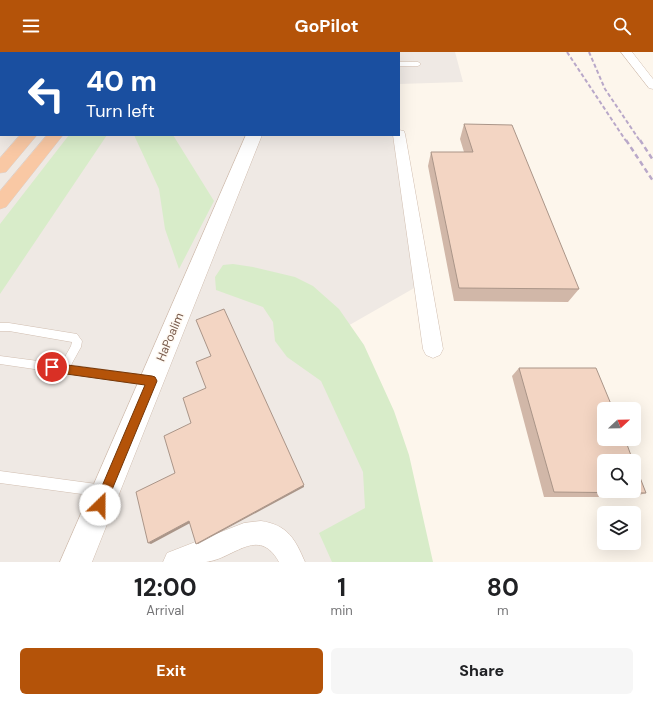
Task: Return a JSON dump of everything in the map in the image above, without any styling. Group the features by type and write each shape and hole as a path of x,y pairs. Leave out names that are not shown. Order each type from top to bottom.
{"highway":[{"path":"0,168 28,136"},
{"path":"0,203 54,136"}],"street":[{"path":"626,52 653,86"},
{"name":"HaPoalim","path":"76,562 254,136"},
{"path":"399,136 433,349"},
{"path":"176,562 255,532 267,532 275,536 283,544 290,559"}],"lane":[{"path":"400,64 418,64"},
{"path":"0,327 68,334 74,337 77,341 76,347 64,369"},
{"path":"0,360 152,381"},
{"path":"0,477 106,491"}],"shaded area":[{"path":"400,52 455,52 463,82 400,84"},
{"path":"0,136 398,136 416,287 332,335 408,562 0,562"}],"green space":[{"path":"68,136 106,136 0,294 0,224"},
{"path":"134,136 174,136 214,201 179,269 165,229 159,189"},
{"path":"233,264 295,277 313,286 339,309 364,345 394,411 409,455 433,562 332,562 319,533 365,508 363,472 321,381 287,357 275,341 273,322 263,307 216,290 215,277 223,265"}],"building":[{"path":"464,124 512,125 579,289 459,288 431,152 473,152"},
{"path":"224,309 304,485 196,544 189,521 148,543 136,492 175,473 164,436 191,423 183,398 206,388 196,362 211,356 196,320"},
{"path":"519,368 596,368 610,402 597,402 597,446 628,446 630,454 597,454 597,492 554,492"},
{"path":"641,480 646,493 641,493"}],"railway":[{"path":"567,52 626,141"},
{"path":"589,52 605,89 640,141"},
{"path":"626,140 653,181"},
{"path":"640,140 653,160"}],"route":[{"path":"52,367 152,381 100,505"}]}
